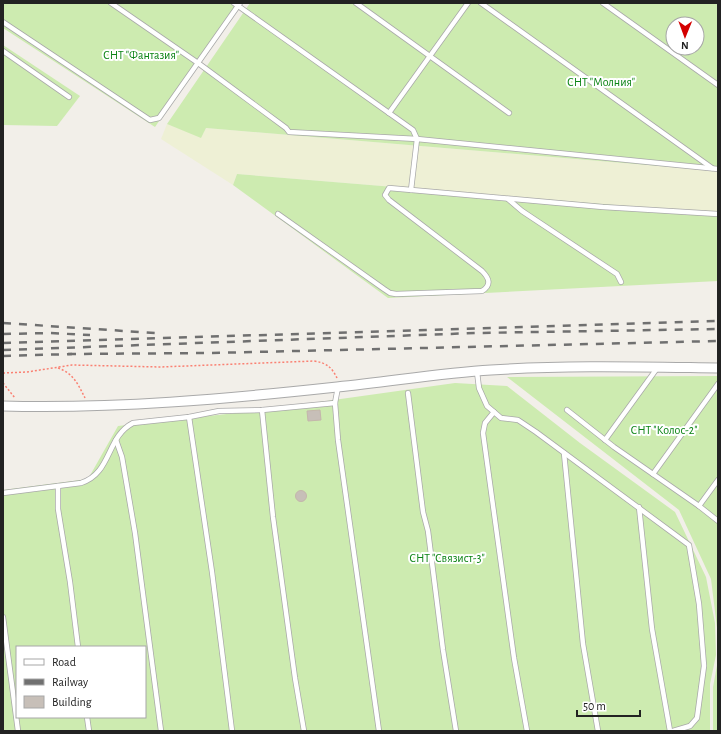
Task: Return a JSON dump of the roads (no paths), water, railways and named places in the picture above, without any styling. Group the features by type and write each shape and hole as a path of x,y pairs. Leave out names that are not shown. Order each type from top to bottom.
{"street":[{"path":"3,406 93,407 197,400 477,372 604,367 718,368"}],"lane":[{"path":"111,3 198,63 286,128 289,132 417,139 716,169"},
{"path":"356,3 509,113"},
{"path":"390,113 468,3"},
{"path":"480,3 716,169"},
{"path":"603,3 718,85"},
{"path":"3,22 150,120 159,118 238,4 413,130 417,139 411,190"},
{"path":"3,51 69,97"},
{"path":"278,214 390,293 482,291 487,288 489,277 482,270 388,200 385,195 389,188 718,214"},
{"path":"508,198 522,211 617,274 621,282"},
{"path":"605,440 658,367"},
{"path":"477,372 479,388 487,406 501,418 518,420 639,507 688,545 699,604 704,666 697,718 690,726 672,731 652,629 639,507"},
{"path":"653,474 718,384"},
{"path":"338,387 336,403 338,440 379,731"},
{"path":"408,393 422,512 428,531 443,650 456,731"},
{"path":"3,493 81,483 91,480 106,461 116,440 126,426 133,423 219,411 262,410 336,403"},
{"path":"262,410 295,678 304,731"},
{"path":"568,410 605,440 700,506 718,521"},
{"path":"494,412 485,423 483,433 514,658 527,731"},
{"path":"189,416 212,572 232,731"},
{"path":"116,440 122,457 135,533 161,731"},
{"path":"564,453 582,644 598,731"},
{"path":"700,506 718,480"},
{"path":"58,486 58,510 70,582 78,646"},
{"path":"3,617 16,716"},
{"path":"16,718 18,731"},
{"path":"87,718 89,731"}],"railway":[{"path":"3,343 718,321"},
{"path":"3,323 155,333"},
{"path":"3,350 476,333 718,329"},
{"path":"3,334 49,333 90,335"},
{"path":"68,354 212,353 718,341"},
{"path":"3,356 72,354"}],"park label":[{"name":"СНТ \"Фантазия\"","path":"141,55"},
{"name":"СНТ \"Молния\"","path":"601,82"},
{"name":"СНТ \"Колос-2\"","path":"664,430"},
{"name":"СНТ \"Связист-3\"","path":"447,558"}]}
